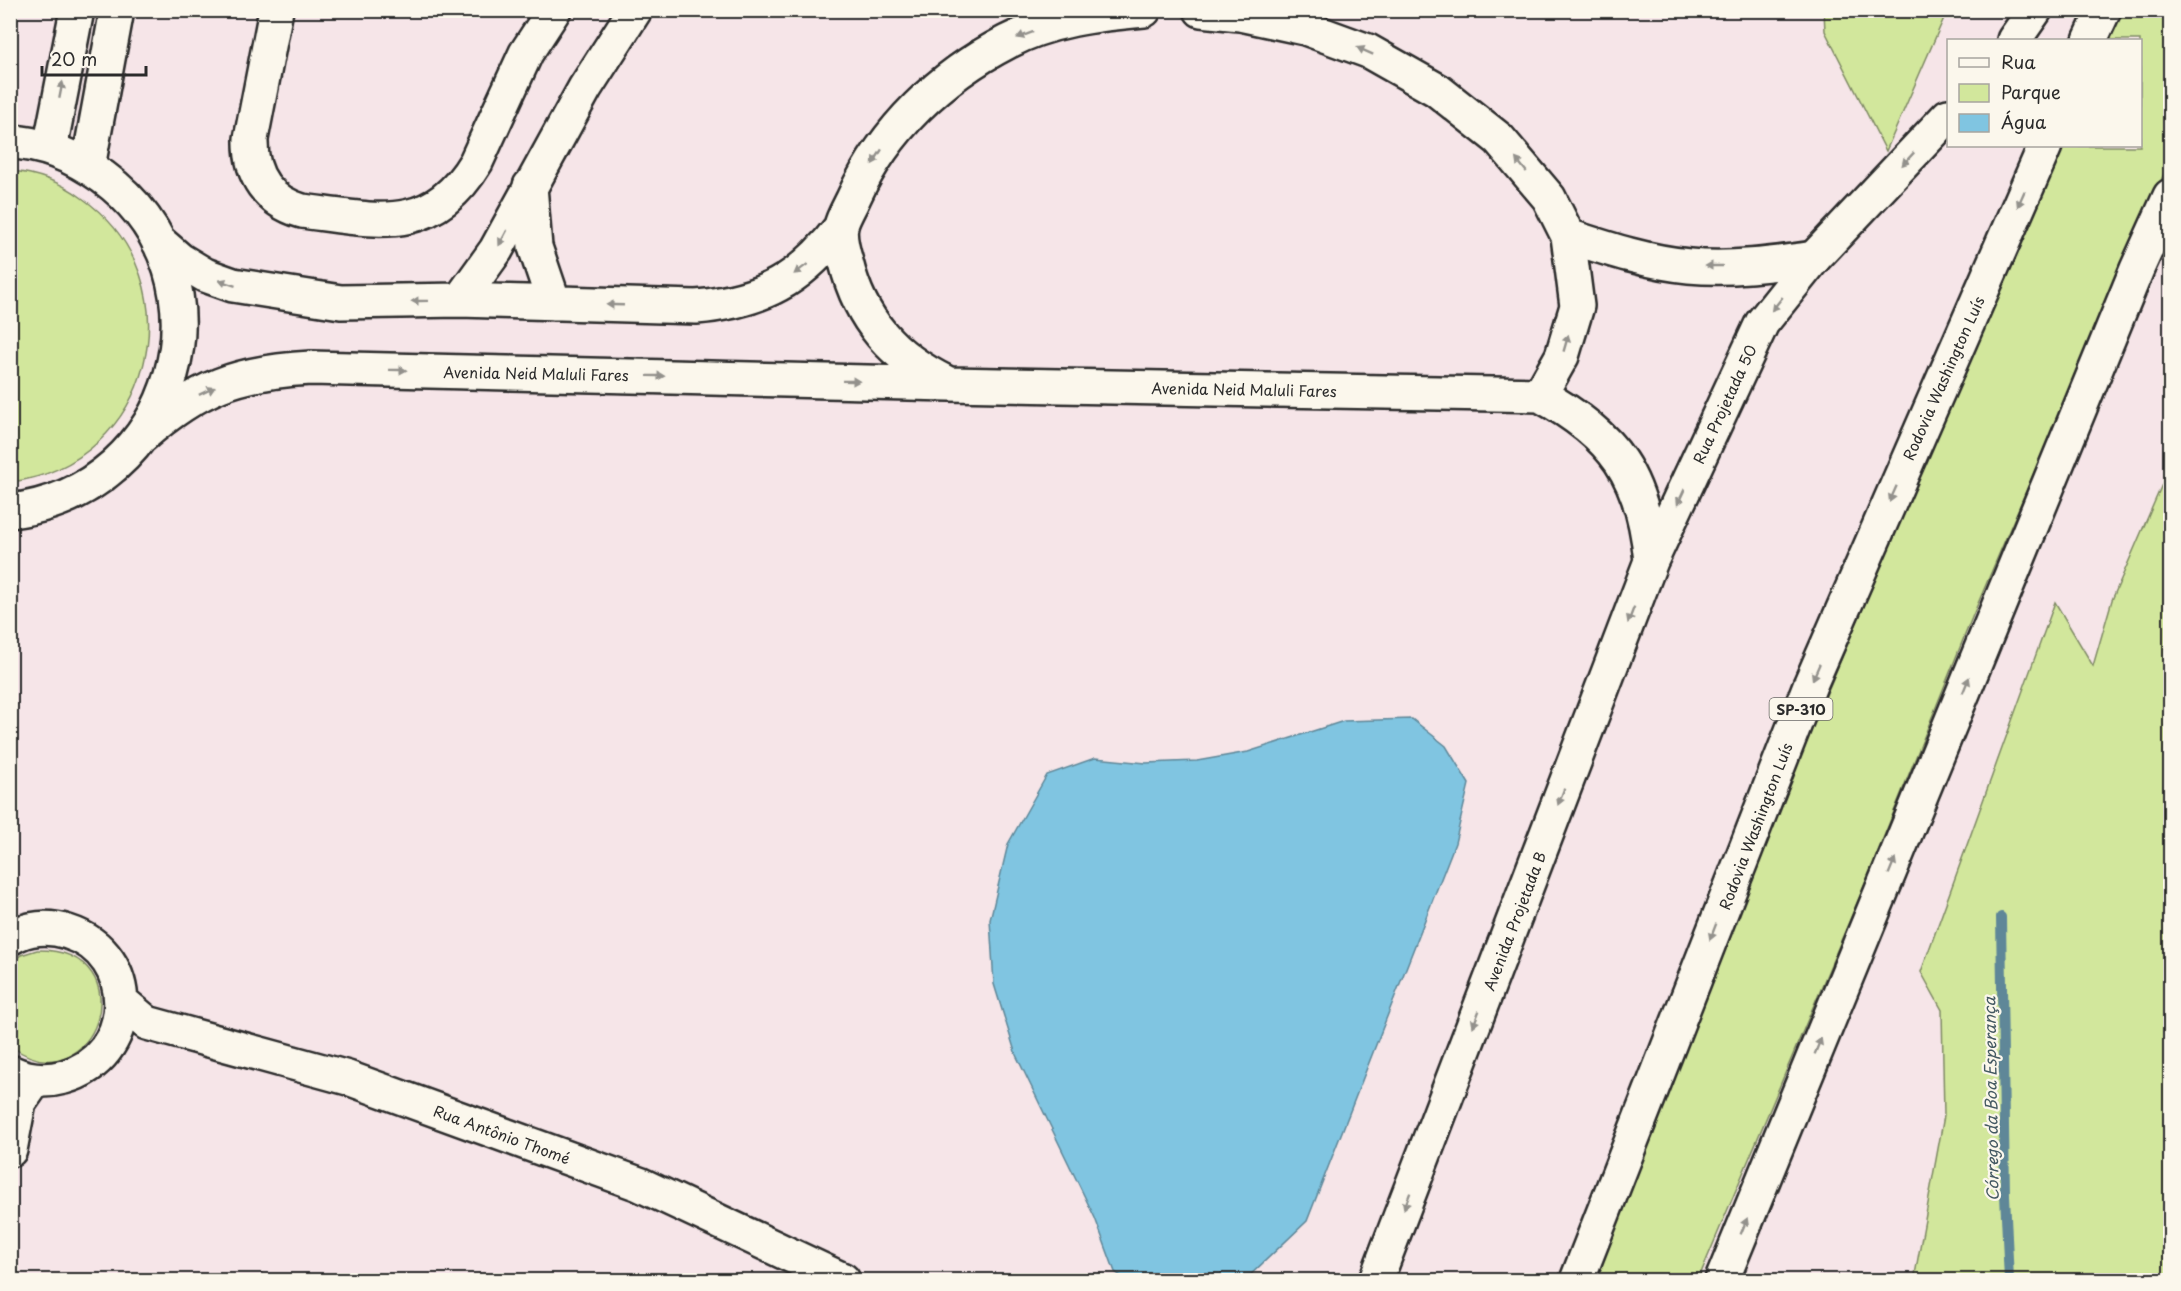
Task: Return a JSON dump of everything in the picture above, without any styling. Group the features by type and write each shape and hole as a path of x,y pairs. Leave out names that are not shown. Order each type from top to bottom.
{"main road":[{"path":"50,148 77,10"},
{"path":"88,166 117,10"},
{"path":"276,10 251,139 255,171 266,190 282,203 302,211 393,220 426,211 441,202 455,190 471,170 526,53 554,10"},
{"path":"460,300 496,250 585,88 636,10"},
{"path":"158,241 180,260 205,275 233,285 341,302 460,300 696,307 725,304 752,297 778,285 802,270 824,250 841,227 862,180 885,145 924,98 964,66 1009,41 1057,23 1109,12 1143,10"},
{"path":"1200,10 1296,19 1368,51 1437,90 1499,139 1549,198 1568,236 1577,306 1562,356 1540,395"},
{"path":"2015,39 2035,10"},
{"path":"2090,39 2104,10"},
{"name":"Rua Projetada 50","path":"1652,561 1762,323 1814,258 1947,117"},
{"path":"10,142 50,148 88,166 116,187 140,212 158,241 170,273 177,306 177,341 172,375 160,407 142,436 120,462 93,483 63,499 10,511"},
{"name":"Rodovia Washington Luís","path":"1577,1281 1810,686 2045,147"},
{"path":"530,186 535,247 554,303"},
{"path":"1722,1281 2133,280 2170,196"},
{"name":"Avenida Neid Maluli Fares","path":"841,227 844,256 851,283 863,309 879,334 923,371 949,384"},
{"path":"1568,236 1628,256 1689,266 1752,267 1814,258"},
{"name":"Avenida Neid Maluli Fares","path":"142,436 170,412 203,392 237,378 273,370 311,368 949,384 1540,395 1571,412 1598,434 1620,461 1637,492 1648,525 1652,561"},
{"name":"Avenida Projetada B","path":"1376,1281 1652,561"},
{"path":"10,1150 21,1083 56,1080 76,1074 94,1063 129,1018 119,982 110,963 97,947 79,935 59,929 39,928 13,932"},
{"name":"Rua Antônio Thomé","path":"129,1018 348,1078 639,1184 843,1281"}],"green space":[{"path":"1824,11 1947,11 1886,151 1825,31"},
{"path":"2119,11 2170,11 2170,160 1973,615 1862,891 1698,1280 1589,1280 1773,820 2026,216 2058,147 2142,147 2142,39 2106,39"},
{"path":"10,171 39,176 66,188 82,198 118,233 140,275 148,320 144,364 127,406 98,442 60,468 11,482"},
{"path":"2170,466 2170,1280 1914,1280 1944,1116 1942,1010 1921,972 2055,602 2093,666 2112,600"},
{"path":"37,950 71,956 92,973 100,996 97,1021 85,1043 66,1057 41,1060 11,1046 11,963 21,955"}],"water":[{"path":"1412,719 1446,746 1469,784 1455,843 1307,1221 1245,1280 1127,1280 1115,1272 1095,1218 1016,1055 994,984 990,920 1008,844 1047,775 1095,758 1146,763 1197,761 1248,752 1344,721"}],"waterway":[{"name":"Córrego da Boa Esperança","path":"2001,917 2005,1195 2009,1280"}]}
